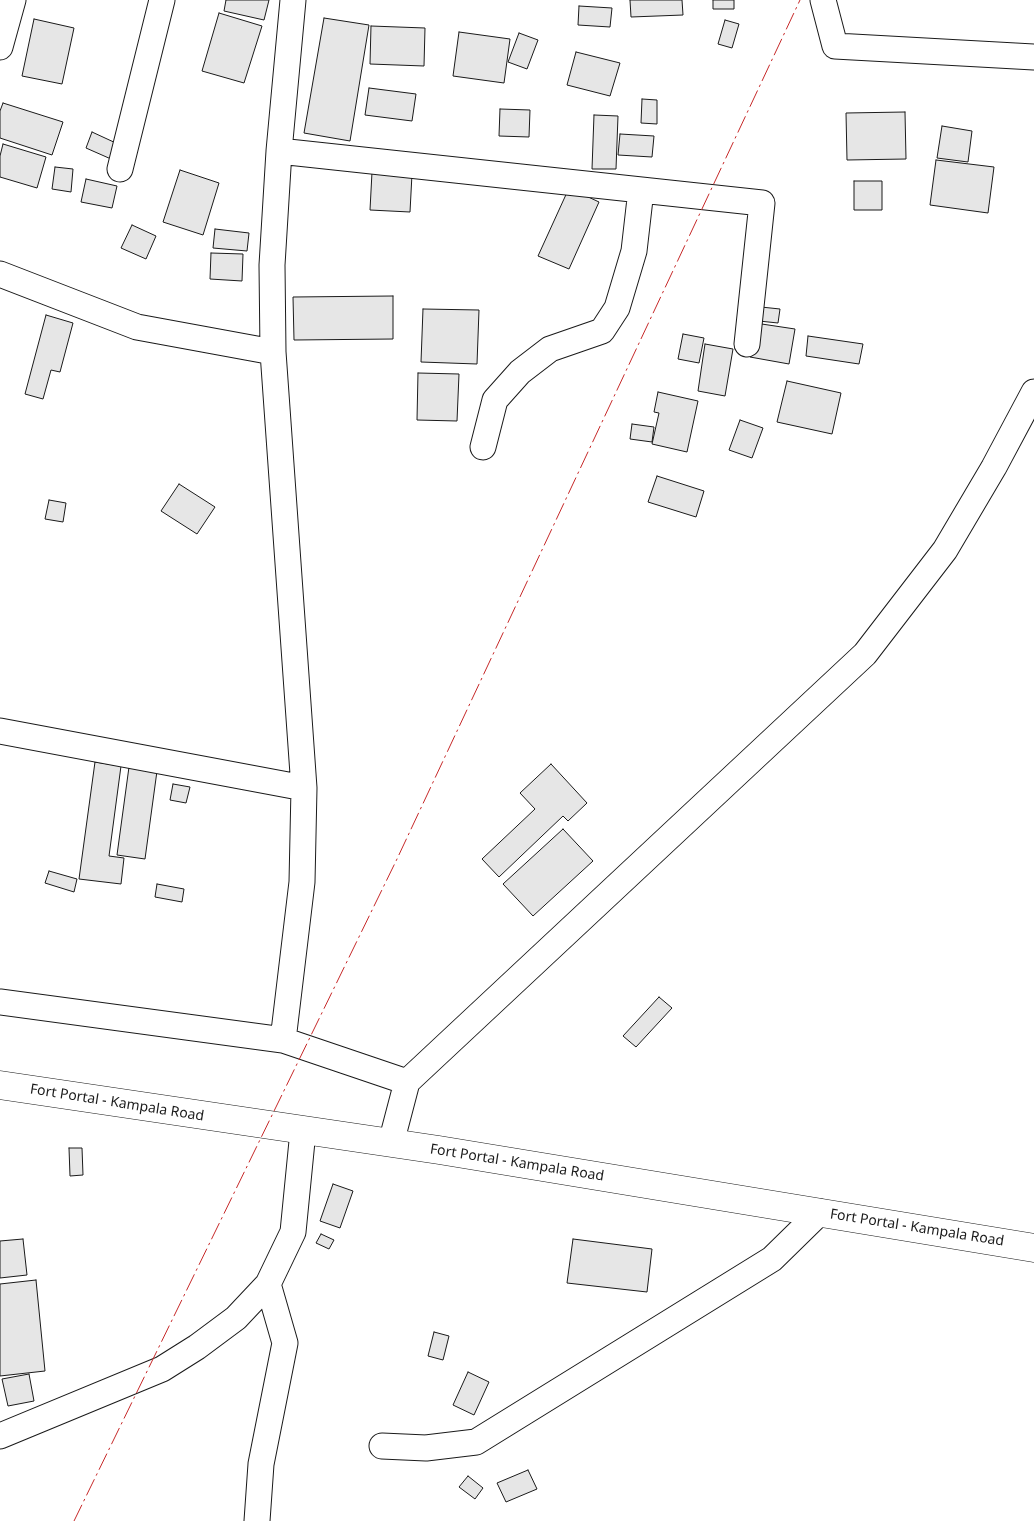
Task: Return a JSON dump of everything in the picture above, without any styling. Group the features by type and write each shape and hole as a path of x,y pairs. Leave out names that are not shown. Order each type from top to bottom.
{"main road":[{"name":"Fort Portal - Kampala Road","path":"0,1085 438,1150 1034,1248"}],"street":[{"path":"0,48 12,0"},
{"path":"120,169 162,0"},
{"path":"283,1040 302,882 304,788 274,352 272,265 279,151 293,0"},
{"path":"823,0 835,46 1034,57"},
{"path":"279,151 762,203 747,344"},
{"path":"483,447 495,400 520,372 550,349 602,331 617,308 634,251 641,190"},
{"path":"0,274 137,327 274,352"},
{"path":"391,1144 407,1082 865,654 945,550 994,467 1034,392"},
{"path":"0,731 304,788"},
{"path":"0,1002 283,1040 407,1082"},
{"path":"0,1436 162,1370 236,1318 268,1284 293,1232 303,1131"},
{"path":"382,1446 426,1448 476,1442 772,1258 820,1212"},
{"path":"257,1521 261,1464 285,1343 268,1284"}],"building":[{"path":"226,0 269,0 264,20 224,11"},
{"path":"630,0 682,0 683,15 631,17"},
{"path":"713,0 734,0 734,9 713,9"},
{"path":"579,6 612,8 610,27 578,25"},
{"path":"219,13 262,26 244,83 202,71"},
{"path":"324,18 369,25 350,141 304,133"},
{"path":"34,19 74,28 62,84 22,76"},
{"path":"725,20 739,24 732,48 718,44"},
{"path":"371,26 425,28 424,66 370,64"},
{"path":"459,32 510,39 504,83 453,76"},
{"path":"519,33 538,40 527,69 508,62"},
{"path":"576,52 620,63 610,96 567,85"},
{"path":"369,88 416,94 412,121 365,115"},
{"path":"642,99 657,100 657,124 641,123"},
{"path":"3,103 63,122 52,155 0,138 0,111"},
{"path":"500,109 530,110 529,137 499,136"},
{"path":"905,112 906,159 847,160 846,113"},
{"path":"594,115 618,116 616,169 592,169"},
{"path":"942,126 972,131 968,162 937,158"},
{"path":"92,132 118,144 111,159 86,148"},
{"path":"620,134 654,136 652,157 618,155"},
{"path":"3,144 46,157 37,188 0,177 0,156"},
{"path":"936,160 994,167 988,213 930,205"},
{"path":"55,167 73,169 71,192 52,189"},
{"path":"180,170 219,183 203,235 163,222"},
{"path":"372,172 412,174 410,212 370,210"},
{"path":"86,179 117,186 112,208 81,202"},
{"path":"854,181 882,181 882,210 854,210"},
{"path":"569,188 599,202 569,269 538,256"},
{"path":"132,225 156,236 146,259 121,248"},
{"path":"215,229 249,233 247,251 213,248"},
{"path":"211,253 243,254 242,281 210,279"},
{"path":"393,296 393,339 294,340 293,297"},
{"path":"761,307 780,309 778,323 759,321"},
{"path":"423,309 479,310 477,364 421,362"},
{"path":"46,315 73,323 60,372 51,370 43,399 25,394"},
{"path":"755,323 795,329 789,364 750,357"},
{"path":"683,334 704,338 699,363 678,359"},
{"path":"808,336 863,344 859,364 806,356"},
{"path":"705,344 733,349 725,396 698,391"},
{"path":"418,373 459,374 457,421 417,420"},
{"path":"787,381 841,393 832,434 777,422"},
{"path":"658,392 698,401 687,452 652,444 659,413 654,412"},
{"path":"740,420 763,428 752,458 729,450"},
{"path":"632,424 654,427 652,442 630,439"},
{"path":"657,476 704,491 696,517 648,502"},
{"path":"179,484 215,507 197,534 161,511"},
{"path":"49,500 66,503 63,522 45,519"},
{"path":"95,762 121,766 109,856 124,858 121,884 79,879"},
{"path":"551,764 587,803 568,821 563,816 499,877 482,859 535,809 520,793"},
{"path":"129,767 157,771 145,859 117,855"},
{"path":"173,784 190,787 186,803 170,800"},
{"path":"563,829 593,861 533,916 503,884"},
{"path":"49,871 77,879 74,892 45,883"},
{"path":"157,884 184,889 182,902 155,897"},
{"path":"659,997 672,1008 636,1047 623,1036"},
{"path":"69,1148 82,1148 83,1175 70,1176"},
{"path":"333,1184 353,1191 340,1228 320,1221"},
{"path":"321,1234 334,1240 329,1249 316,1243"},
{"path":"23,1239 27,1275 0,1278 0,1241"},
{"path":"573,1239 652,1249 647,1292 567,1283"},
{"path":"36,1280 45,1371 0,1376 0,1284"},
{"path":"434,1332 449,1336 443,1360 428,1356"},
{"path":"468,1372 489,1382 474,1415 453,1405"},
{"path":"29,1374 34,1401 8,1406 2,1379"},
{"path":"528,1470 537,1489 506,1502 497,1483"},
{"path":"468,1476 483,1488 475,1499 459,1487"}],"power":[{"path":"74,1521 397,859 800,0"}]}
